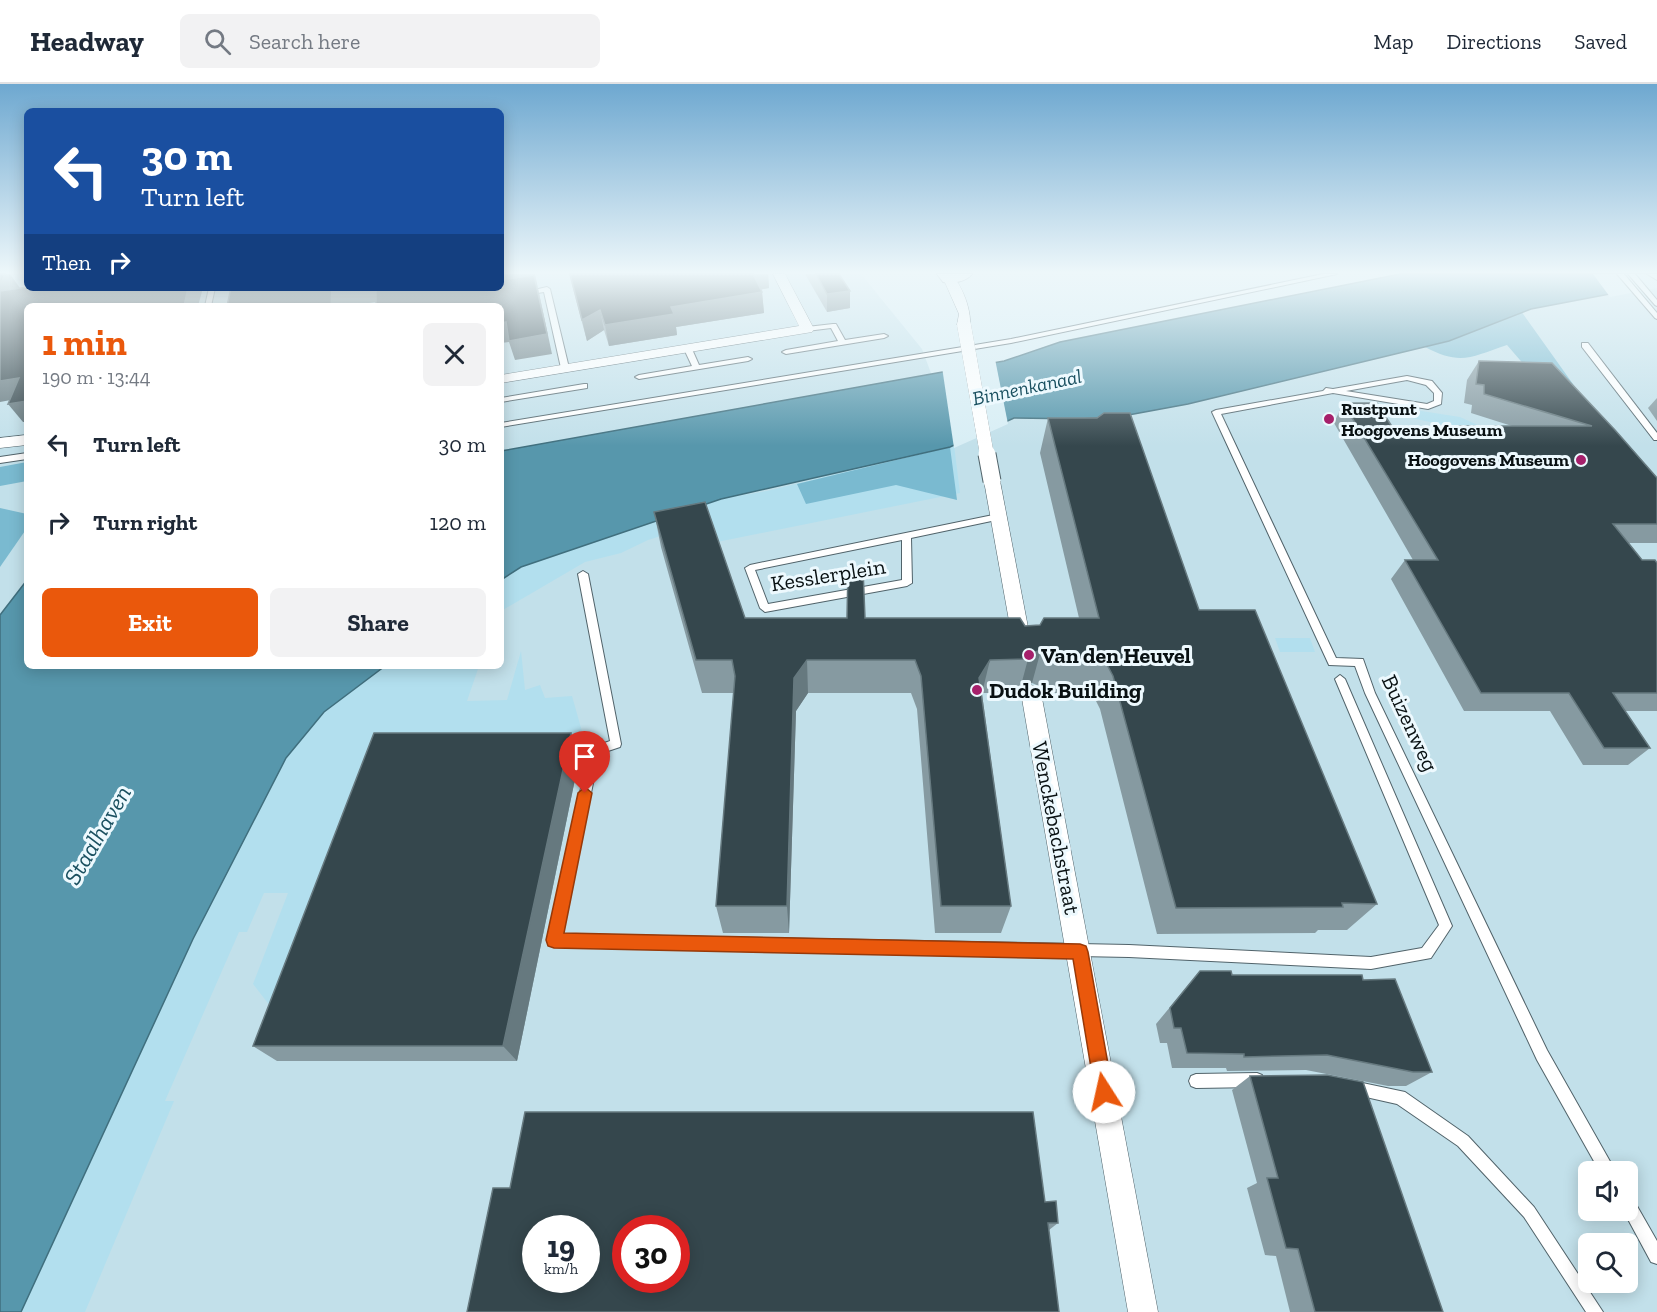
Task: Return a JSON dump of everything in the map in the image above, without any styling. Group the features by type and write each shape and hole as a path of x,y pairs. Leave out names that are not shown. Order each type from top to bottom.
{"street":[{"path":"504,378 793,331"},
{"path":"965,331 1023,652"},
{"path":"0,443 24,440"},
{"name":"Wenckebachstraat","path":"1031,693 1080,952 1143,1312"}],"lane":[{"path":"557,331 565,368"},
{"path":"835,331 843,343"},
{"path":"504,425 1011,341 1058,331"},
{"path":"786,352 885,336"},
{"path":"1585,345 1657,438"},
{"path":"688,348 696,368"},
{"path":"639,377 748,359"},
{"name":"Buizenweg","path":"1326,390 1428,408 1438,402 1438,393 1429,383 1407,378 1326,390 1216,412 1333,662 1359,662 1370,693 1542,1055 1603,1161"},
{"path":"504,399 584,386"},
{"path":"0,460 24,456"},
{"name":"Kesslerplein","path":"906,536 907,583 765,608 750,568 998,517"},
{"path":"583,574 616,744 594,751 554,940 1080,952 1129,951 1371,963 1426,954 1446,926 1340,679"},
{"path":"1196,1081 1273,1079"},
{"path":"1341,1086 1400,1097 1463,1141 1529,1212 1595,1312"},
{"path":"1637,1221 1657,1256"}],"shaded area":[{"path":"0,331 24,331 24,669 504,669 504,331 908,331 922,349 938,392 1308,331 1657,331 1657,1312 0,1312"},
{"path":"1473,331 1535,331 1657,502 1538,381 1507,345 1466,358 1448,356 1425,347 1450,341"},
{"path":"1370,403 1460,417 1482,427 1484,434 1371,409"},
{"path":"954,445 960,493 717,542 683,529 648,540 621,553 585,562 504,609 504,578 521,567 721,499 767,491"},
{"path":"950,447 957,500 896,485 806,504 797,484"},
{"path":"24,463 24,482 0,486 0,467"},
{"path":"0,508 24,513 24,532 0,567"},
{"path":"1275,638 1310,638 1315,652 1280,652"},
{"path":"521,651 525,690 540,685 545,698 572,696 583,735 580,755 389,755 274,1011 253,984 288,893 264,893 247,932 239,932 165,1101 174,1101 85,1312 21,1312 193,939 286,758 324,712 381,669 478,669 467,701 507,700"}],"water":[{"name":"Binnenkanaal","path":"1113,331 1474,331 1449,341 1188,404 1123,416 1080,419 1014,418 950,447 721,499 521,567 504,578 504,450 1004,361 1060,342"},
{"name":"Staalhaven","path":"24,584 24,669 381,669 324,712 286,758 193,939 21,1312 0,1312 0,615"}],"pier":[{"path":"995,359 1008,424 954,448 942,367"}],"building":[{"path":"0,331 24,331 24,401 8,404 19,378 0,381"},
{"path":"507,331 546,331 547,334 509,341"},
{"path":"1479,361 1552,363 1657,478 1657,524 1613,524 1642,560 1655,560 1657,563 1657,693 1613,693 1650,748 1604,748 1569,693 1481,693 1405,560 1438,560 1343,403 1377,403 1398,436 1461,436 1459,433 1462,433 1457,426 1592,426 1484,394 1484,385 1476,384"},
{"name":"Dudok Building","path":"1104,413 1130,413 1199,610 1255,610 1377,904 1342,903 1343,907 1176,908 1113,676 1104,659 1053,659 1049,653 1041,650 1032,653 1028,659 990,660 979,678 1011,906 941,906 921,676 915,660 807,660 794,678 787,906 716,906 735,676 732,660 696,660 654,512 705,502 745,618 847,618 848,569 863,569 865,618 1020,618 1025,626 1040,625 1044,618 1099,618 1048,418 1097,418"},
{"path":"374,733 571,733 503,1046 253,1046"},
{"path":"1200,971 1231,971 1232,975 1362,975 1363,980 1395,979 1432,1072 1413,1072 1327,1055 1244,1057 1244,1054 1187,1053 1181,1028 1174,1028 1170,1008"},
{"path":"1327,1075 1363,1082 1443,1312 1315,1312 1298,1249 1286,1248 1267,1178 1278,1178 1250,1076"},
{"path":"525,1112 1033,1112 1045,1202 1056,1201 1058,1223 1048,1223 1059,1312 467,1312 493,1188 510,1188"}],"place":[{"name":"Rustpunt Hoogovens Museum","path":"1329,419"},
{"name":"Hoogovens Museum","path":"1581,460"},
{"name":"Van den Heuvel","path":"1029,655"},
{"name":"Dudok Building","path":"977,690"}],"route":[{"path":"585,793 554,940 1080,952 1104,1092"}]}
